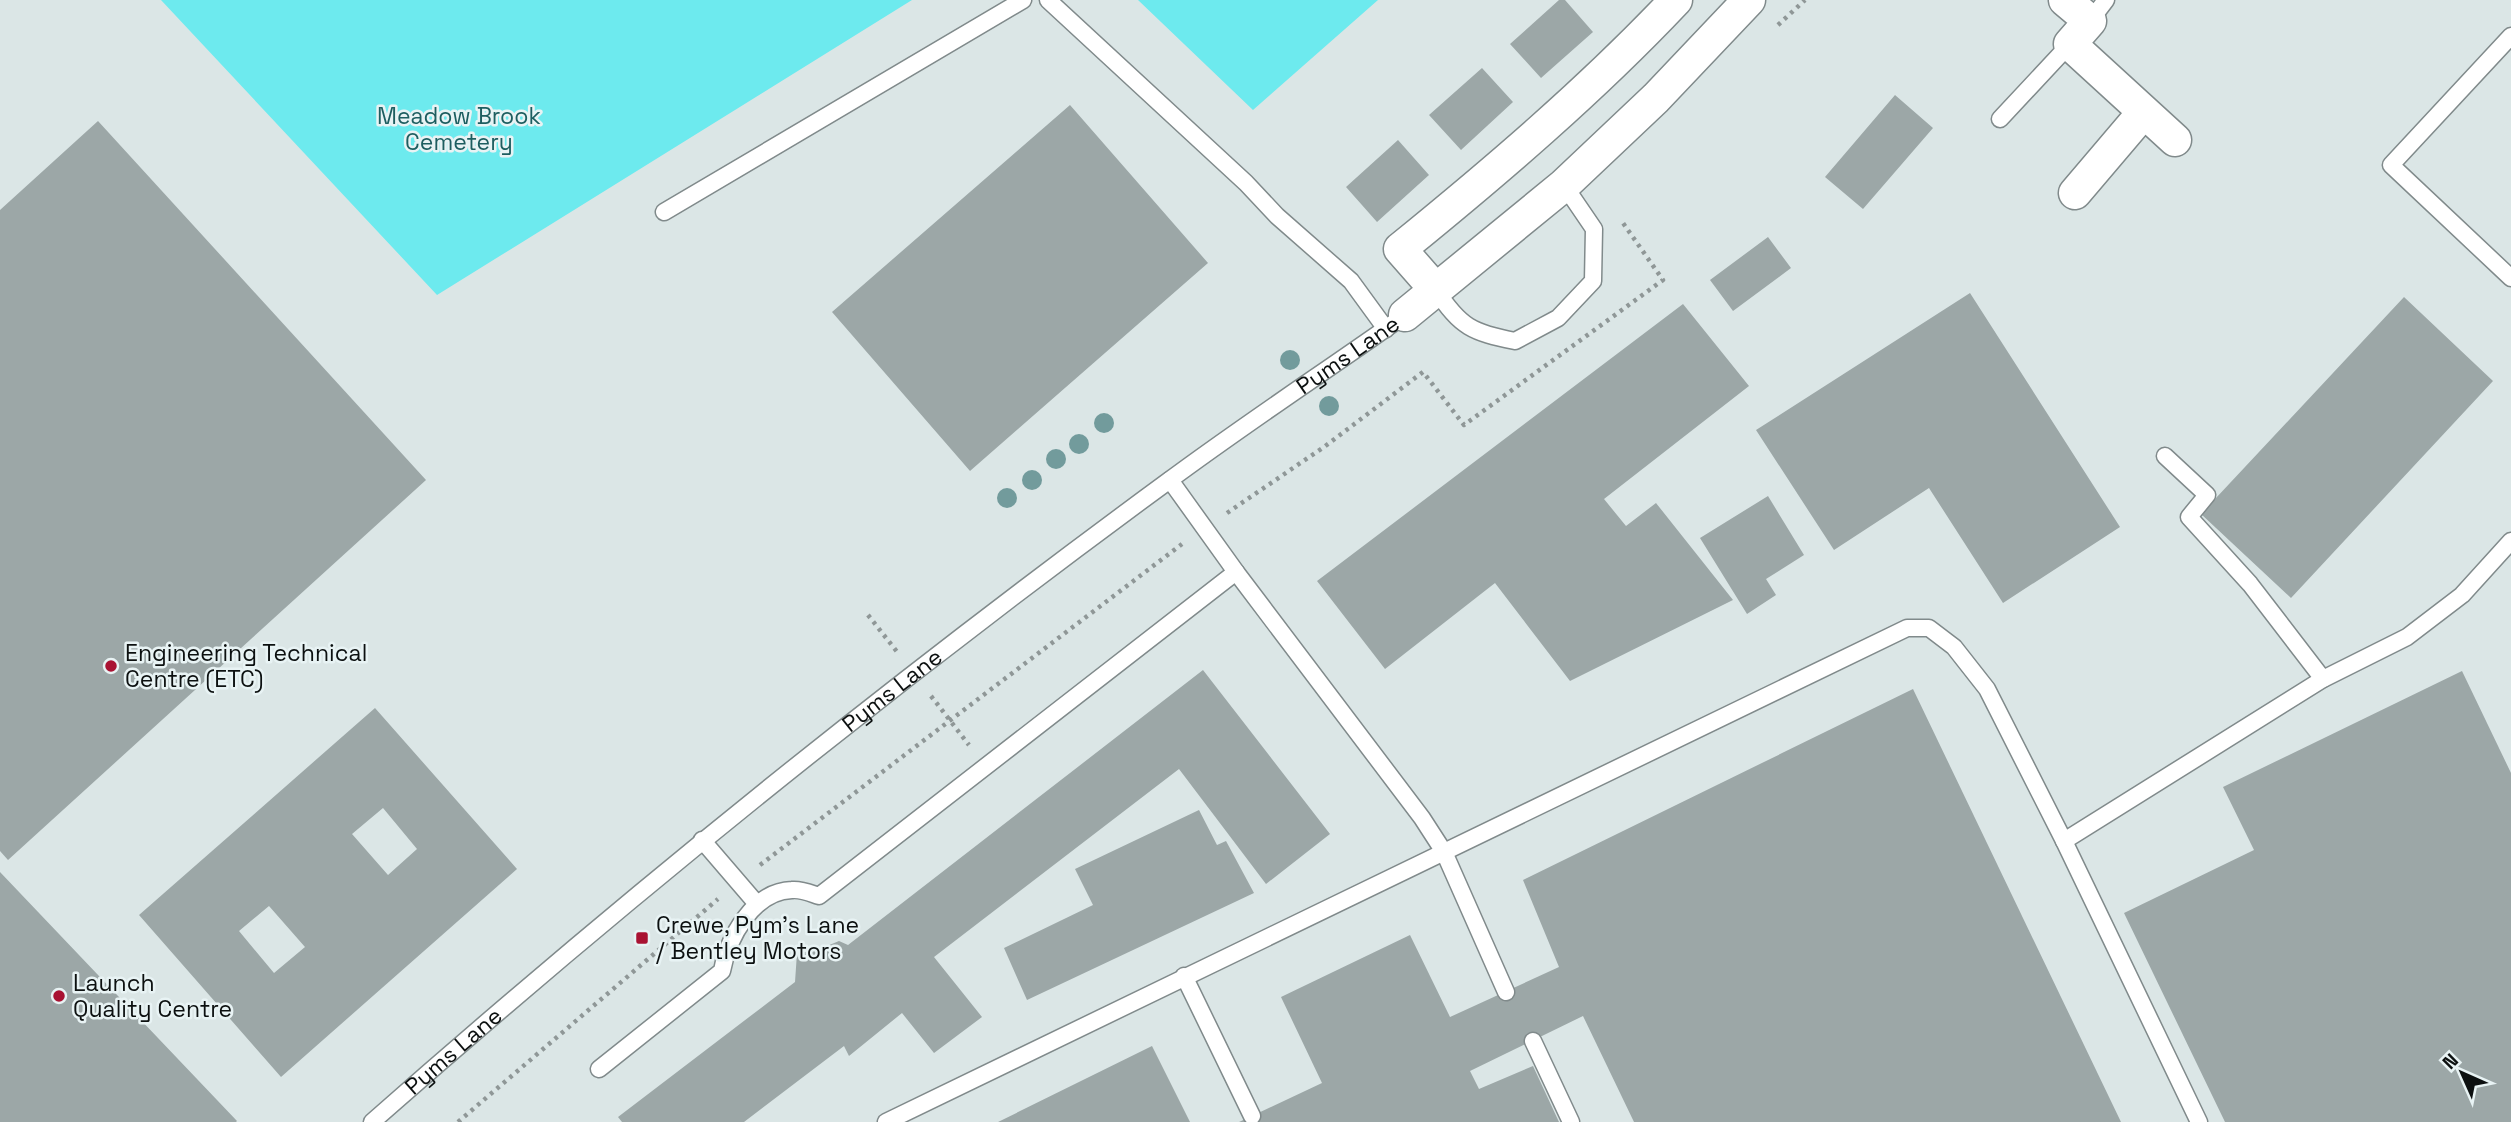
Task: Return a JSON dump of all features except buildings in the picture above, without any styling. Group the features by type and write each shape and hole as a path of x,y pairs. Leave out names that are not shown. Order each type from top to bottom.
{"street":[{"path":"1436,290 1400,249 1558,115 1676,0"},
{"name":"Pyms Lane","path":"1395,322 1564,185 1656,98 1749,0"},
{"path":"2065,0 2089,22 2143,113 2175,140"},
{"path":"2075,193 2143,113"}],"lane":[{"path":"664,212 1023,0"},
{"path":"1048,0 1246,183 1277,216 1395,322"},
{"path":"2000,119 2089,22"},
{"path":"2511,36 2391,165 2511,278"},
{"path":"1436,290 1451,313 1479,334 1515,341 1558,318 1593,281 1594,229 1564,185"},
{"name":"Pyms Lane","path":"372,1122 500,1009 702,841 1014,596 1170,480 1395,322"},
{"path":"2165,456 2207,495 2189,517 2250,584 2323,679"},
{"path":"1170,480 1236,572 1397,783 1444,852 1506,992"},
{"path":"2064,841 2323,679 2407,637 2462,595 2511,541"},
{"path":"599,1069 722,971 724,956 732,940 757,904 775,894 792,890 819,896 1236,572"},
{"path":"886,1122 1907,628 1928,628 1954,646 1987,689 2064,841 2199,1122"},
{"path":"702,841 757,904"},
{"path":"1184,976 1252,1116"},
{"path":"1533,1041 1571,1122"}],"path":[{"path":"458,1122 737,883 1110,597 1204,528 1324,447 1423,372"}],"green space":[{"name":"Meadow Brook Cemetery","path":"161,0 912,0 437,295"},
{"path":"1138,0 1378,0 1253,110"}],"place":[{"name":"Engineering Technical Centre (ETC)","path":"111,666"},
{"name":"Crewe, Pym's Lane / Bentley Motors","path":"642,938"},
{"name":"Launch Quality Centre","path":"59,996"}]}
